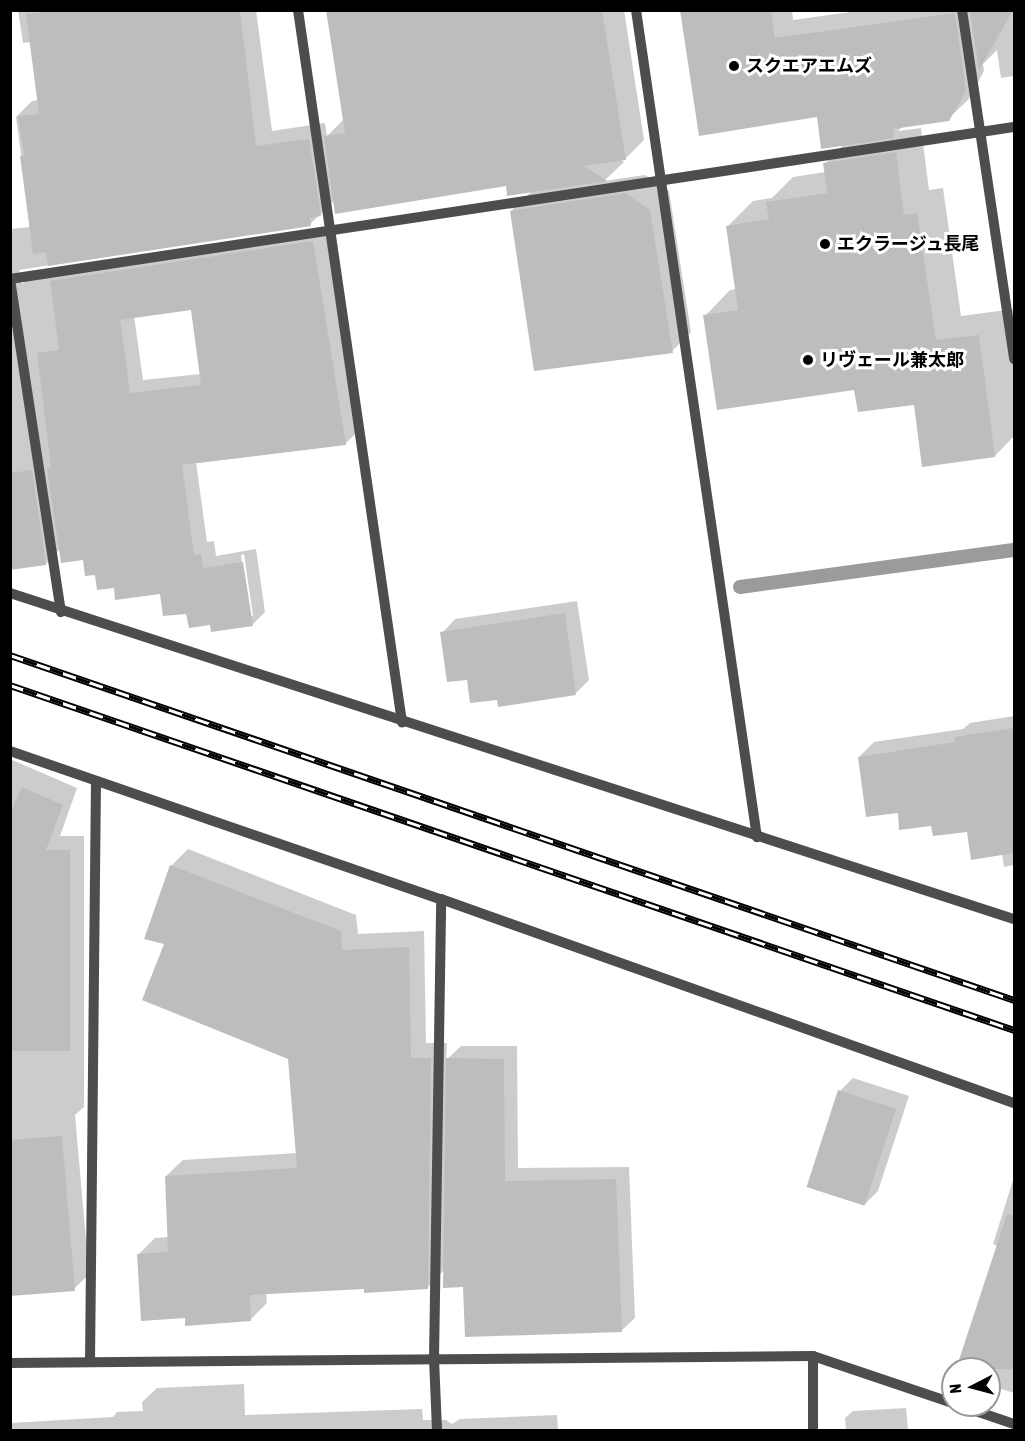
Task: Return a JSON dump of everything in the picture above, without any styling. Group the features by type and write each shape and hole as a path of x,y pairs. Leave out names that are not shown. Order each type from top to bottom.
{"street":[{"path":"298,10 402,722"},
{"path":"636,10 757,837"},
{"path":"962,10 1014,359"},
{"path":"61,612 10,279 1014,127"},
{"path":"10,593 61,612 1014,919"},
{"path":"10,751 441,898 1014,1103"},
{"path":"90,1362 96,781"},
{"path":"437,1431 434,1359 441,898"},
{"path":"10,1363 813,1356 941,1399"},
{"path":"813,1356 813,1431"},
{"path":"993,1417 1014,1424"}],"building":[{"path":"58,10 240,10 256,146 309,139 321,216 310,218 311,226 48,266 46,252 33,254 20,156 24,155 18,116 39,114 26,14"},
{"path":"326,10 602,10 626,160 584,166 607,181 507,196 506,186 335,214 324,136 345,133"},
{"path":"680,10 771,10 775,38 955,13 966,91 949,121 893,129 894,138 821,149 817,117 699,136"},
{"path":"1013,10 979,70 970,11"},
{"path":"896,152 904,215 917,213 936,340 979,335 995,457 922,467 914,405 858,412 854,390 717,410 703,315 738,310 726,226 769,219 766,202 827,193 823,163"},
{"path":"625,193 650,210 673,353 534,371 510,211"},
{"path":"313,241 346,445 182,465 194,555 201,554 203,568 243,562 253,626 211,632 210,625 189,628 186,614 163,616 160,594 115,600 114,588 97,590 95,575 85,576 83,560 61,563 47,468 51,467 37,353 59,350 50,281","holes":["191,310 201,385 130,393 120,320"]},
{"path":"32,470 46,565 10,570 10,473"},
{"path":"565,613 576,695 498,707 497,700 470,703 467,680 447,682 440,632"},
{"path":"1014,728 1014,853 971,860 967,832 933,836 931,826 899,830 898,813 866,817 858,757 955,742 954,737"},
{"path":"22,787 63,805 46,850 70,850 70,1051 10,1051 10,814"},
{"path":"170,865 341,931 342,950 409,947 411,1058 431,1058 428,1289 364,1293 364,1289 250,1295 251,1321 185,1326 185,1318 141,1321 137,1254 168,1252 165,1176 297,1168 288,1059 142,1000 164,944 144,939"},
{"path":"446,1058 504,1059 505,1181 616,1179 622,1332 465,1337 463,1287 443,1288"},
{"path":"838,1090 896,1109 864,1206 806,1187"},
{"path":"62,1136 75,1291 10,1296 10,1140"},
{"path":"1007,1214 1014,1215 1014,1369 1001,1369 1001,1357 960,1357"}],"waterway":[{"path":"740,587 1014,550"}],"railway":[{"path":"10,655 1014,1000"},
{"path":"10,685 1014,1030"}],"place":[{"name":"スクエアエムズ","path":"734,66"},
{"name":"エクラージュ長尾","path":"825,244"},
{"name":"リヴェール兼太郎","path":"808,360"}]}
